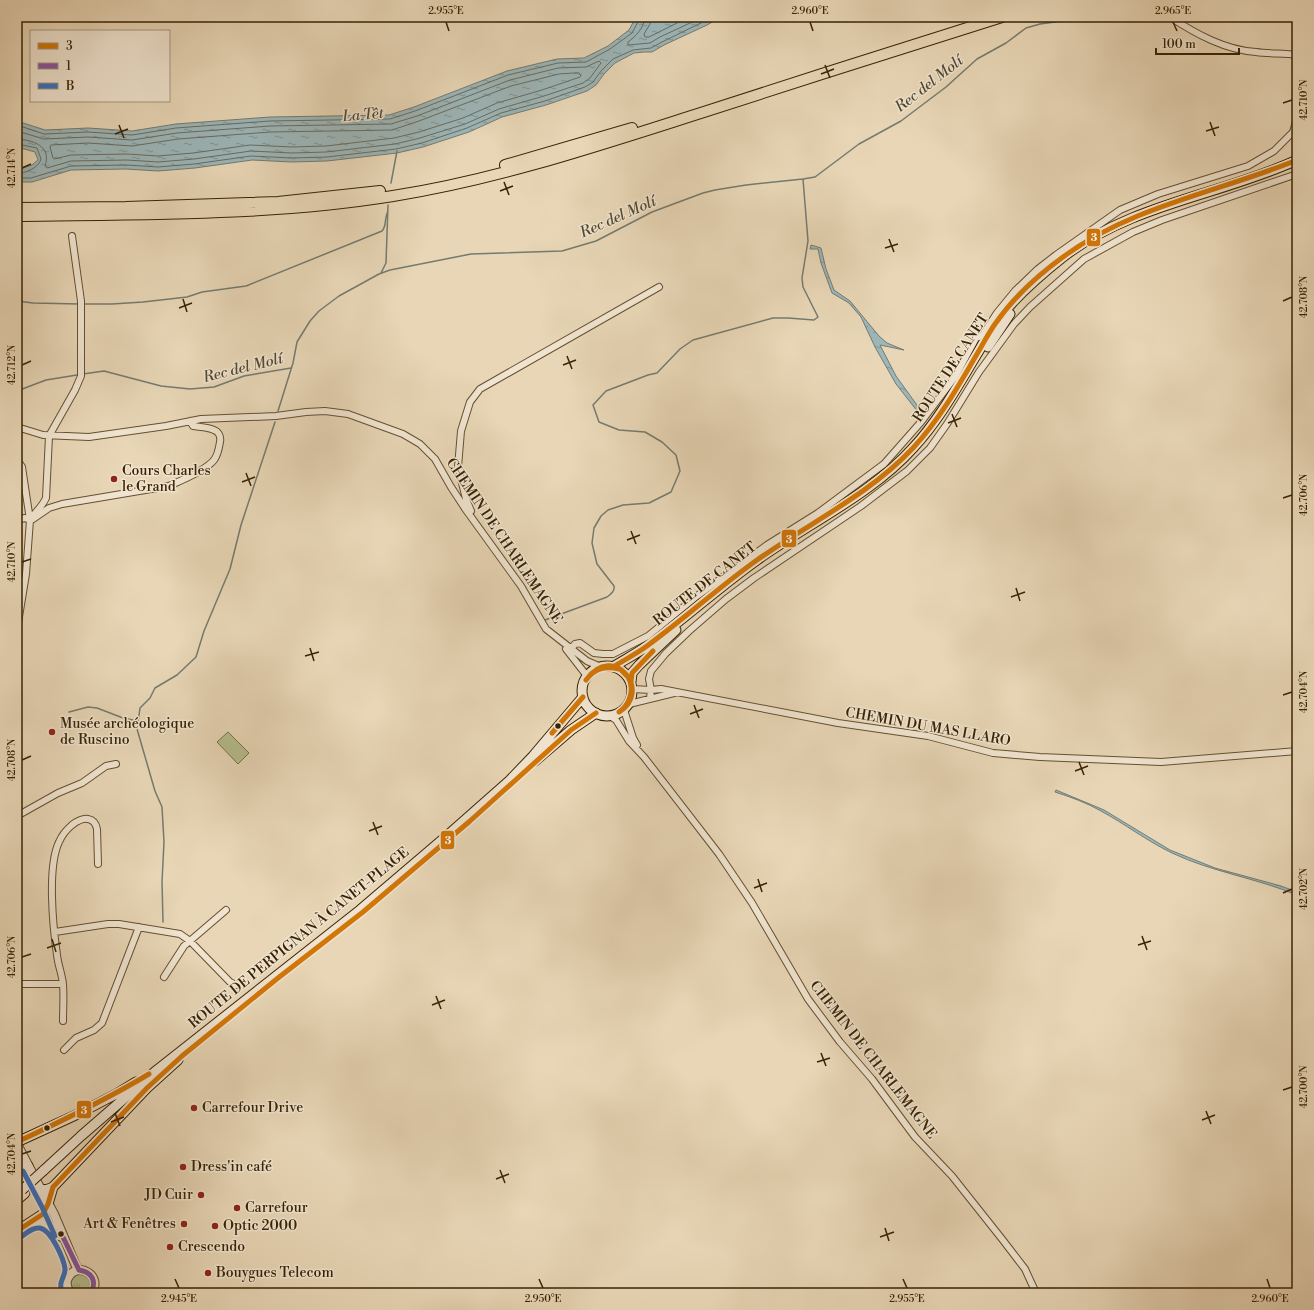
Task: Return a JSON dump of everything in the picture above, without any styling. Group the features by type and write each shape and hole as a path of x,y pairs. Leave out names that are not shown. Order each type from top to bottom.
{"highway":[{"path":"17,208 126,207 278,202 418,186 496,168 679,114 982,17"},
{"path":"17,216 212,213 277,210 335,204 423,191 497,174 613,141 1002,17"}],"main road":[{"name":"ROUTE DE CANET","path":"613,667 645,648 759,558 852,498 893,467 913,448 941,414 984,337 1026,289 1065,255 1111,228 1134,218 1173,203 1262,174 1297,160"},
{"name":"ROUTE DE CANET","path":"632,685 632,673 695,613 783,546 855,501 896,471 916,451 945,415 1013,310 1046,277 1067,260 1097,241 1135,222 1174,207 1264,178 1297,164"},
{"path":"601,667 613,667 624,672 632,685 632,696 626,707 610,716 596,713 586,704 583,697 584,683 587,676 593,670 601,667"},
{"name":"ROUTE DE PERPIGNAN À CANET-PLAGE","path":"44,1173 81,1136 157,1070 360,910 448,835 533,756 583,697"},
{"name":"ROUTE DE PERPIGNAN À CANET-PLAGE","path":"21,1192 129,1098 278,978 363,912 470,822 543,754 581,723 596,713"},
{"path":"37,1189 46,1190 53,1187 147,1088 182,1056"},
{"path":"17,1143 78,1114 157,1070"},
{"path":"17,1231 43,1214 53,1187"},
{"path":"17,1200 21,1192"},
{"path":"33,1221 42,1221 50,1225 60,1236"}],"street":[{"path":"1170,17 1206,38 1232,48 1255,52 1297,55"},
{"path":"570,650 575,644 580,643 594,653 613,654 642,639 767,544 818,513 860,483 884,464 921,422 955,378 976,338 984,337 997,313 1015,291 1038,269 1120,210 1158,194 1248,166 1274,151 1293,132 1296,122 1297,104"},
{"path":"650,698 651,690 649,679 651,671 666,653 689,631 726,599 754,578 861,506 906,471 930,448 947,424 979,372 1014,324 1030,307 1084,259 1134,232 1162,220 1297,174"},
{"path":"30,520 33,515 43,506 46,498 50,436 75,390 81,375 81,306 72,236"},
{"path":"475,522 466,499 458,467 461,431 470,402 480,389 659,287"},
{"name":"CHEMIN DE CHARLEMAGNE","path":"17,427 42,435 89,437 166,426 201,419 276,416 325,411 348,414 403,434 420,444 435,459 451,487 521,586 546,629 570,650 587,661 601,667"},
{"path":"30,520 49,508 62,504 169,486 181,481 208,465 215,459 219,450 221,438 219,433 214,429 193,426 190,421"},
{"path":"17,464 20,464 22,467 30,520 26,574 17,629"},
{"path":"17,520 25,518 30,520"},
{"name":"CHEMIN DE CHARLEMAGNE","path":"570,650 587,676"},
{"name":"CHEMIN DU MAS LLARO","path":"632,685 651,690 661,688 838,723 928,736 993,753 1040,757 1161,762 1297,751"},
{"path":"626,707 650,698 678,692"},
{"name":"CHEMIN DE CHARLEMAGNE","path":"626,707 633,738 644,757"},
{"name":"CHEMIN DE CHARLEMAGNE","path":"610,716 616,720 629,741 644,757 723,860 752,904 808,999 915,1137 952,1176 1002,1239 1025,1269 1036,1293"},
{"path":"17,816 82,783 106,766 116,764"},
{"path":"63,1021 63,984 57,956 53,920 53,866 58,844 66,831 76,822 83,819 87,818 94,821 98,829 98,864"},
{"path":"164,977 184,946 226,910"},
{"path":"55,932 108,924 119,924 180,934 190,941 230,982 236,985"},
{"path":"64,1050 76,1038 94,1030 102,1023 139,927"},
{"path":"17,984 63,984"},
{"path":"17,1143 20,1161 47,1206 76,1266 80,1270 88,1272 93,1277 94,1287 91,1293"},
{"path":"47,1206 72,1269 68,1277 67,1284 70,1293"},
{"path":"71,1273 80,1270"}],"green space":[{"path":"228,732 249,753 238,764 217,742"},
{"path":"71,1273 91,1275 91,1293 70,1293 68,1290"}],"water":[{"path":"636,17 658,17 659,19 664,17 721,17 652,52 634,53 615,63 596,85 587,91 546,105 502,117 469,132 423,147 397,153 327,161 292,162 252,160 195,168 158,171 126,169 71,170 32,182 17,182 17,170 32,165 38,160 35,152 17,147 17,121 45,130 88,128 132,131 176,124 270,117 389,115 414,107 507,71 557,59 584,58 608,46 629,30"},
{"path":"811,245 821,248 826,269 834,290 850,301 879,336 887,343 904,350 880,345 896,376 927,419 925,421 896,384 875,347 861,317 849,303 832,293 821,263 818,249 810,249"},
{"path":"1056,790 1104,810 1170,850 1215,868 1281,886 1297,892 1297,895 1187,860 1154,843 1096,808 1079,800 1055,792"}],"waterway":[{"name":"Rec del Molí","path":"278,411 293,363 297,342 310,321 319,311 339,296 379,274 390,270 471,254 562,251 596,241 652,212 703,193 746,185 815,177 859,144 901,121 946,87 977,59 1006,43 1026,28 1040,24 1092,17"},
{"path":"391,183 397,151"},
{"path":"545,620 607,597 611,594 614,586 597,564 592,543 594,528 601,516 608,510 623,505 649,503 671,492 680,471 676,455 662,442 645,432 619,430 599,422 593,405 606,391 657,373 680,349 693,340 773,318 814,320 818,317 803,287 802,278 808,241 803,179"},
{"path":"381,273 386,263 388,205"},
{"path":"83,304 143,302 187,297 202,292 246,286 382,231 384,229 388,211"},
{"path":"17,301 33,303 79,304"},
{"name":"Rec del Molí","path":"83,374 104,371 161,386 190,389 214,387 244,376 291,368"},
{"name":"Rec del Molí","path":"17,391 46,380 77,375"},
{"path":"163,922 162,882 164,842 162,807 155,791 137,729 140,708 150,698 155,688 177,675 196,657 204,631 230,569 241,525 275,422"},
{"path":"69,712 88,707 97,708 123,718 138,721"}],"transit line":[{"name":"3","path":"613,667 639,652 757,560 838,508 896,465 913,448 940,415 1002,314 1044,271 1090,240 1147,212 1297,160"},
{"name":"3","path":"631,682 632,673 653,651"},
{"name":"3","path":"586,680 597,669 608,666 618,668 626,674 631,683 632,693 628,703 619,712"},
{"name":"3","path":"586,680 597,670 605,668 619,669"},
{"name":"3","path":"619,712 629,701 631,691 630,681 621,670"},
{"name":"3","path":"552,733 583,697"},
{"name":"3","path":"17,1231 43,1214 48,1204 53,1187 147,1088 182,1056 278,978 363,912 470,821 571,730 596,713"},
{"name":"3","path":"17,1142 67,1118 133,1084 149,1074"},
{"name":"B","path":"17,1169 23,1171 55,1236"},
{"name":"B","path":"21,1237 32,1229 40,1228 44,1230 52,1239 60,1252 65,1269 61,1282 62,1293"},
{"name":"1","path":"61,1233 79,1270"},
{"name":"1","path":"79,1270 87,1273 92,1278 93,1289 91,1293"}],"place":[{"name":"Cours Charles le Grand","path":"114,479"},
{"name":"Musée archéologique de Ruscino","path":"52,732"},
{"name":"Carrefour Drive","path":"194,1108"},
{"name":"Dress'in café","path":"183,1167"},
{"name":"JD Cuir","path":"201,1195"},
{"name":"Carrefour","path":"237,1208"},
{"name":"Art & Fenêtres","path":"184,1224"},
{"name":"Optic 2000","path":"215,1226"},
{"name":"Crescendo","path":"170,1247"},
{"name":"Bouygues Telecom","path":"208,1273"}],"water label":[{"name":"La Têt","path":"363,115"}]}
